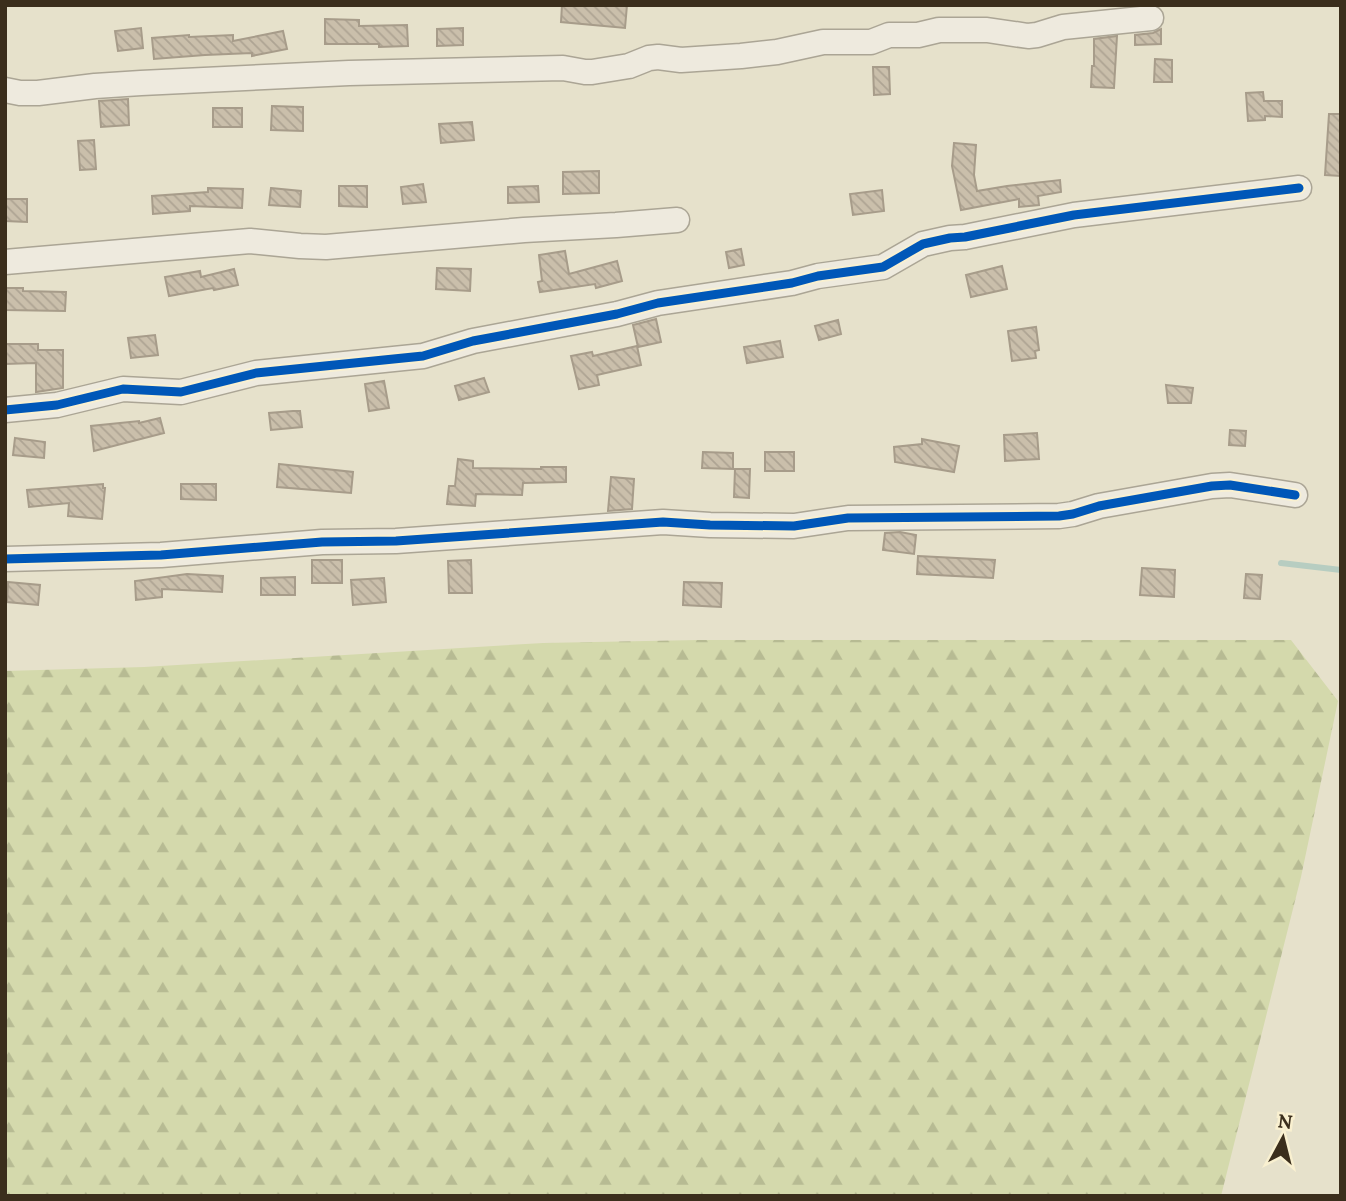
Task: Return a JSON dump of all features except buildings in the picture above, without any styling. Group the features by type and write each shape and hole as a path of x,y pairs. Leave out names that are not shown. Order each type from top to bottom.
{"street":[{"path":"5,90 38,93 141,83 349,73 563,68 585,72 629,66 649,58 681,60 777,52 823,42 871,42 889,34 909,36 940,30 988,30 1028,36 1063,27 1151,18"},
{"path":"5,410 57,405 123,389 181,392 256,373 422,356 473,341 617,314 658,303 883,267 923,244 950,238 958,239 1074,215 1298,188"},
{"path":"5,262 250,241 326,247 524,229 677,220"},
{"path":"5,559 161,555 322,542 396,541 650,522 794,526 848,518 1059,516 1099,506 1230,485 1295,495"}],"green space":[{"path":"697,640 1291,640 1338,701 1301,877 1221,1196 5,1196 5,671 144,667 543,643"}],"waterway":[{"path":"1281,563 1341,570"}],"cycle path":[{"path":"5,410 57,405 123,389 181,392 256,373 423,356 473,341 617,314 658,303 883,267 923,244 950,238 1074,215 1299,188"},
{"path":"5,559 161,555 322,542 396,541 663,522 794,526 848,518 1059,516 1099,506 1230,485 1295,495"}]}
